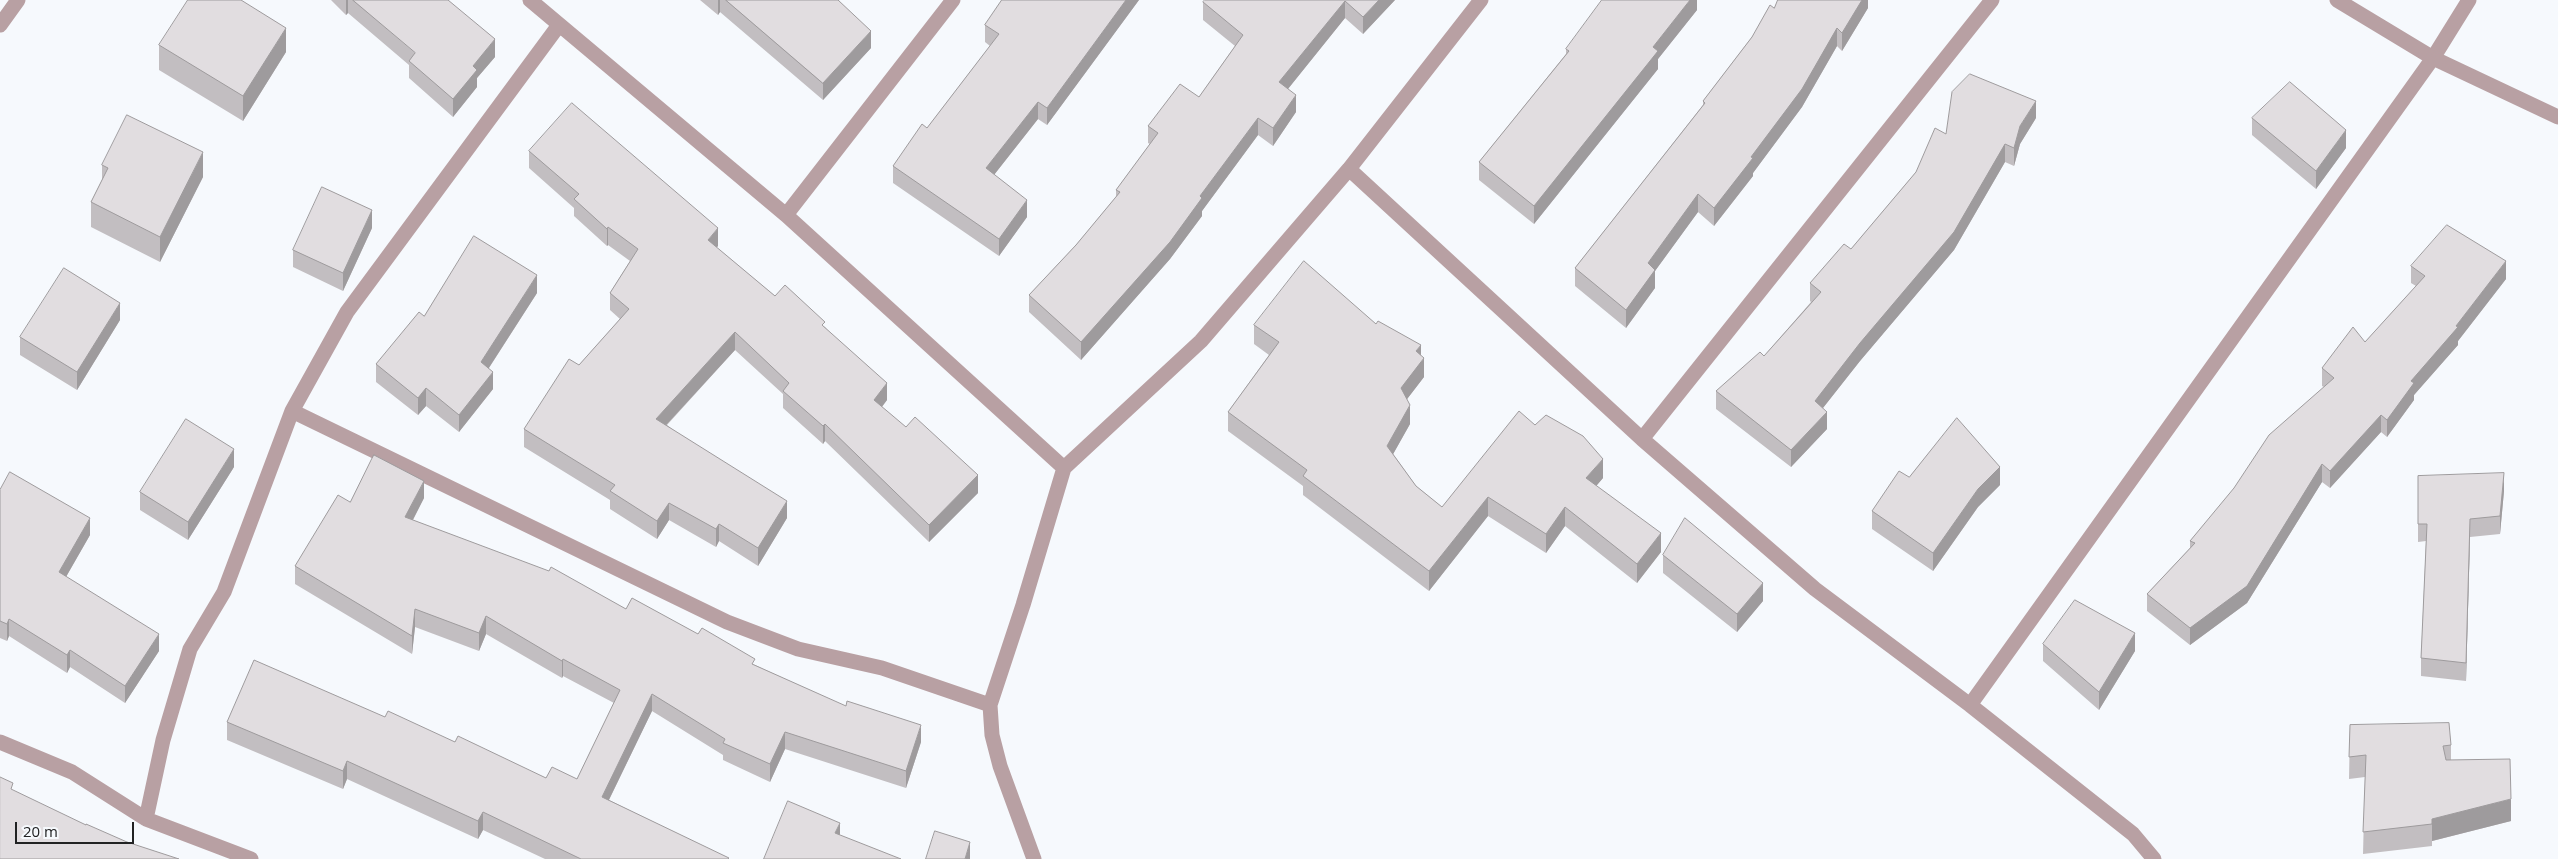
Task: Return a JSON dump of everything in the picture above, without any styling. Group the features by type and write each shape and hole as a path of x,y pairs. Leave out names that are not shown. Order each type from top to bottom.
{"street":[{"path":"0,25 18,0"},
{"path":"530,0 786,215 1064,468"},
{"path":"786,215 953,0"},
{"path":"1034,859 1000,766 992,735 990,705 1024,605 1064,468 1201,341 1349,169 1481,0"},
{"path":"1642,438 1992,0"},
{"path":"2336,0 2432,58 2558,117"},
{"path":"1970,705 2432,58 2469,0"},
{"path":"146,818 164,740 190,649 224,592 292,411 346,312 559,25"},
{"path":"1349,169 1642,438 1815,589 1970,705 2133,834 2154,859"},
{"path":"292,411 727,622 798,649 882,668 990,705"},
{"path":"0,742 72,772 146,818 251,859"}],"building":[{"path":"188,0 241,0 286,28 243,96 159,45"},
{"path":"353,0 448,0 495,39 473,66 477,70 453,99 409,61 415,53"},
{"path":"726,0 838,0 871,31 823,83"},
{"path":"1002,0 1126,0 1047,108 1038,102 986,168 1027,200 999,239 893,166 922,124 927,128 999,34 985,25"},
{"path":"1205,0 1379,0 1363,17 1345,1 1279,82 1296,95 1273,128 1258,118 1200,196 1202,198 1170,242 1081,342 1029,295 1076,245 1120,192 1116,190 1158,133 1148,126 1180,84 1199,97 1243,35 1203,2"},
{"path":"1602,0 1690,0 1653,47 1658,51 1534,206 1479,162 1569,51 1566,49"},
{"path":"1778,0 1862,0 1842,33 1837,28 1802,89 1751,157 1753,158 1714,208 1698,194 1648,263 1655,270 1626,310 1575,268 1705,103 1703,101 1752,37 1770,5 1774,8"},
{"path":"1970,74 2036,101 2020,126 2014,148 2005,144 1954,232 1860,343 1815,401 1827,412 1791,450 1716,391 1760,352 1764,356 1821,292 1810,283 1844,244 1851,249 1916,172 1935,128 1946,134 1952,92"},
{"path":"2290,82 2346,130 2316,171 2252,118"},
{"path":"572,103 718,228 708,240 775,296 785,285 825,322 822,325 887,383 874,400 906,427 915,417 978,475 929,525 825,424 823,426 783,391 789,383 735,332 656,419 787,501 758,548 719,524 716,529 669,503 657,521 610,491 615,485 524,429 569,359 579,365 629,309 610,293 638,249 608,227 607,229 574,199 579,194 529,151"},
{"path":"127,115 203,152 160,237 91,202 108,168 102,165"},
{"path":"322,187 372,210 343,273 293,250"},
{"path":"2447,225 2506,261 2456,326 2458,327 2411,381 2414,383 2387,420 2381,415 2330,471 2322,464 2247,586 2190,628 2147,594 2195,543 2190,541 2234,488 2269,435 2334,378 2322,368 2353,327 2365,342 2425,276 2411,266"},
{"path":"474,236 537,275 481,362 493,372 459,415 426,388 418,398 376,364 419,312 424,316"},
{"path":"1304,261 1376,324 1378,321 1421,345 1416,351 1424,358 1401,388 1410,405 1387,446 1416,486 1442,507 1519,411 1535,425 1546,415 1583,436 1603,459 1586,478 1661,533 1637,564 1565,507 1546,534 1488,497 1429,571 1303,476 1307,470 1228,412 1279,342 1254,325"},
{"path":"64,268 120,303 77,372 20,337"},
{"path":"1957,418 2000,467 1978,489 1933,553 1872,511 1899,471 1909,477"},
{"path":"186,419 234,449 188,522 140,492"},
{"path":"374,455 424,481 405,517 549,571 551,567 626,609 632,598 698,634 702,628 755,659 752,664 846,706 847,701 921,725 906,771 785,732 770,764 723,743 725,739 652,694 602,797 729,858 581,859 483,812 478,821 347,761 343,771 227,722 254,660 385,717 388,711 455,742 458,736 546,778 552,767 577,779 620,690 563,659 562,661 486,616 479,633 415,609 412,636 295,566 338,495 350,502"},
{"path":"10,472 90,518 59,572 159,634 125,686 70,650 67,655 9,619 7,624 0,621 0,490"},
{"path":"2504,473 2500,516 2470,519 2466,663 2421,658 2427,524 2418,524 2418,476"},
{"path":"1685,518 1763,583 1737,614 1663,555"},
{"path":"2075,600 2135,633 2099,692 2043,644"},
{"path":"2449,723 2451,745 2443,746 2446,760 2510,759 2511,799 2432,819 2432,824 2363,832 2366,755 2349,757 2350,725"},
{"path":"0,777 13,783 11,789 86,825 127,842 179,859 0,859"},
{"path":"788,801 840,823 835,833 901,859 764,859"},
{"path":"935,831 970,842 965,859 926,859"}]}
